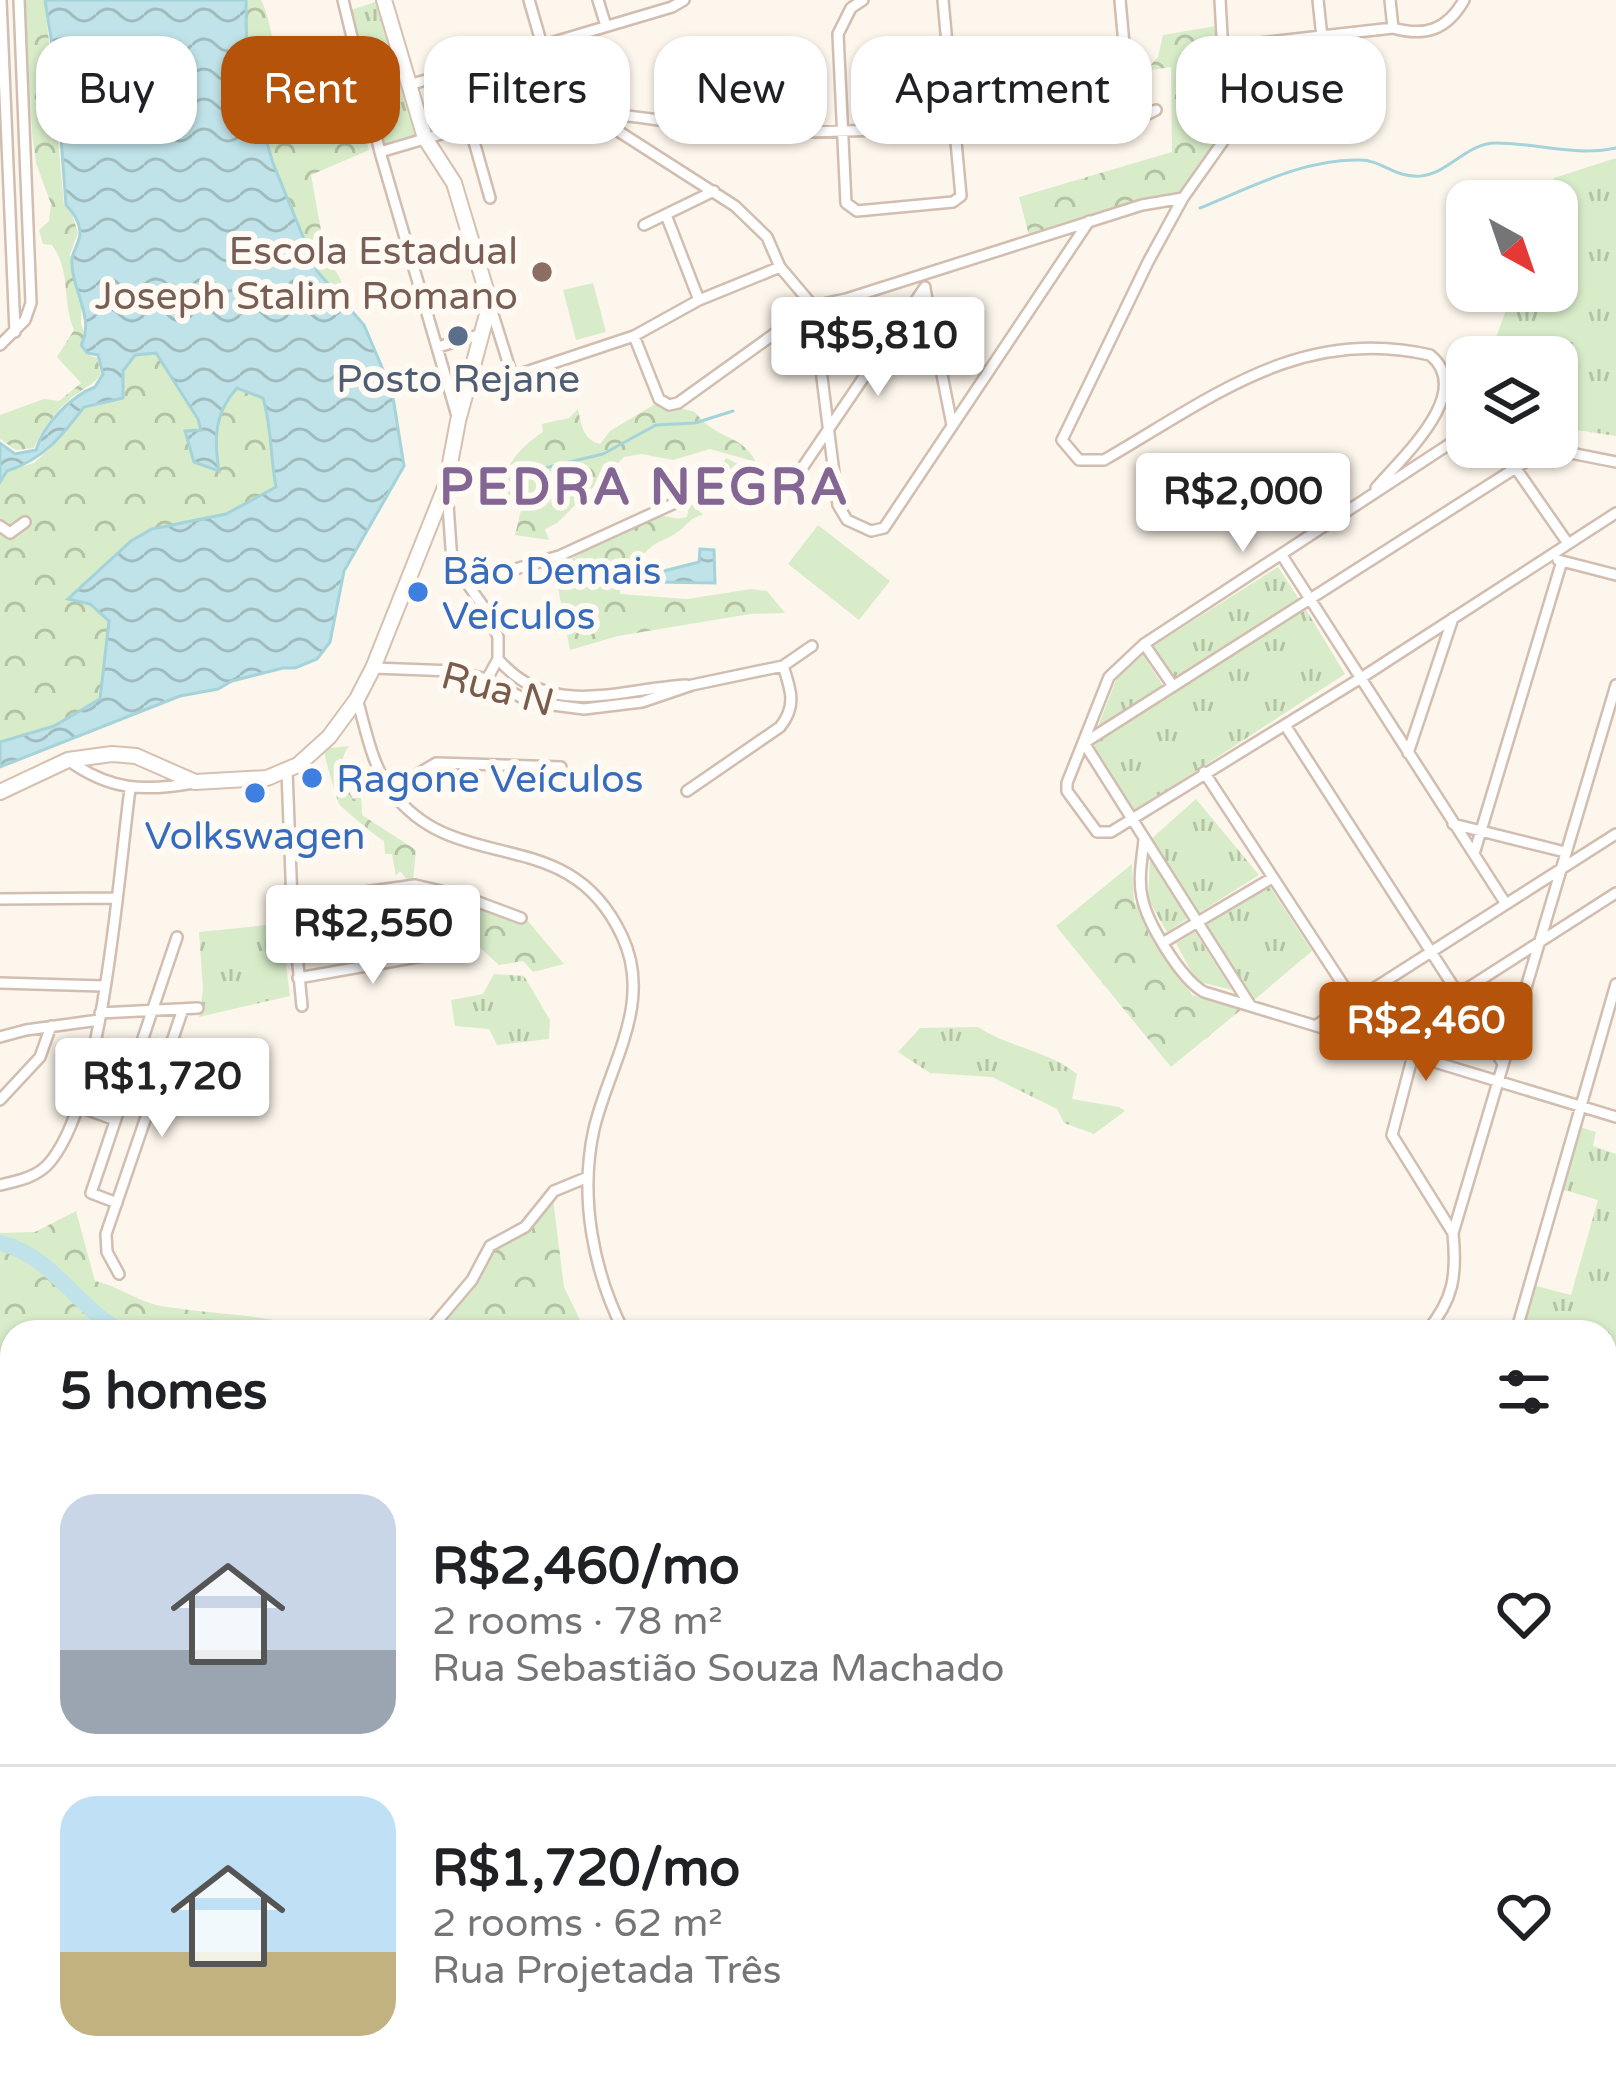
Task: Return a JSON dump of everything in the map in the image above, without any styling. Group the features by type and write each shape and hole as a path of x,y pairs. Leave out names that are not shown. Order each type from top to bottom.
{"main road":[{"path":"384,0 424,135"},
{"path":"0,792 68,760 112,754 136,757 195,782 255,780 287,771 329,737 357,699 446,485 490,303 454,184 429,144"}],"street":[{"path":"1,0 7,96 5,254 15,332"},
{"path":"0,345 25,320 31,303 19,0"},
{"path":"361,0 344,2 380,152 458,422"},
{"path":"529,0 539,36"},
{"path":"598,0 606,26"},
{"path":"572,36 684,0"},
{"path":"862,0 851,8 838,34 846,203 857,211 958,200 962,194 958,144"},
{"path":"943,0 946,36"},
{"path":"1120,0 1123,36"},
{"path":"1220,0 1222,36"},
{"path":"1318,0 1321,34"},
{"path":"1390,0 1393,28"},
{"path":"1305,36 1393,28 1429,32 1452,18 1464,0"},
{"path":"409,85 424,80"},
{"path":"7,96 22,95"},
{"path":"1152,112 1156,110"},
{"path":"630,115 721,131 851,131"},
{"path":"4,134 22,133"},
{"path":"380,152 424,138"},
{"path":"630,138 714,191 766,237 780,267 813,306 827,434 842,512 847,520 871,531 884,528 1089,221"},
{"path":"475,144 490,198"},
{"path":"1221,144 1183,198 1063,430 1066,448 1086,462 1104,460 1259,371 1293,357 1335,350 1430,356 1443,369 1445,381 1438,412 1369,498"},
{"path":"644,225 714,191"},
{"path":"634,336 658,399 669,405 690,397 813,306 1142,205 1183,198"},
{"path":"666,215 699,300"},
{"path":"5,254 27,253"},
{"path":"466,392 634,336 699,300 780,267"},
{"path":"922,275 952,425"},
{"path":"792,483 925,287"},
{"path":"490,303 512,375"},
{"path":"438,347 482,334"},
{"path":"1446,446 1144,644 1109,676 1067,791 1092,826 1103,834 1131,820 1616,513"},
{"path":"1578,454 1616,462"},
{"path":"1084,743 1517,469 1568,542"},
{"path":"446,485 450,555 494,622 498,659 487,680"},
{"path":"470,583 560,556 673,504"},
{"path":"0,526 10,533 25,522"},
{"path":"1283,556 1506,904"},
{"path":"1547,556 1616,575"},
{"path":"1473,855 1562,561"},
{"path":"1408,753 1453,618"},
{"path":"1144,644 1173,686"},
{"name":"Rua N","path":"373,668 436,668 487,680 543,704 642,702 692,685 783,666 812,646"},
{"name":"Rua N","path":"498,659 515,679 597,702"},
{"path":"687,791 780,727 790,714 792,702 783,666"},
{"path":"507,692 515,679"},
{"path":"1437,1320 1454,1287 1453,1234 1616,686"},
{"path":"357,699 375,761 391,790 415,816 443,834 532,855 563,869 601,903 624,939 632,969 631,1015 594,1128 588,1177 592,1234 619,1320"},
{"path":"1285,725 1502,1062"},
{"path":"1084,743 1250,1005"},
{"path":"68,760 98,779 130,789 195,782"},
{"path":"391,790 436,763 560,767"},
{"path":"287,771 302,1006"},
{"path":"1204,772 1353,1000"},
{"path":"0,1186 32,1176 52,1160 77,1106 99,1017 130,789"},
{"path":"1453,824 1565,852"},
{"path":"1318,1024 1616,834"},
{"path":"1144,840 1142,897 1192,985 1616,1117"},
{"path":"1164,942 1272,878"},
{"path":"292,902 415,885 521,918"},
{"path":"1378,1045 1616,892"},
{"path":"0,899 116,898"},
{"path":"117,1203 91,1193 177,937"},
{"path":"298,978 440,953"},
{"path":"0,983 103,986"},
{"path":"1519,1320 1616,985"},
{"path":"0,1037 99,1017 198,1008"},
{"path":"119,1274 105,1243 183,1009"},
{"path":"1423,1017 1393,1135 1453,1234"},
{"path":"0,1100 40,1057 51,1026"},
{"path":"77,1106 116,1120"},
{"path":"438,1320 472,1280 490,1246 525,1228 554,1191 588,1177"}],"green space":[{"path":"25,0 45,0 48,36 36,36 36,144 58,144 64,205 78,233 70,254 82,299 85,335 79,345 97,358 101,374 58,410 34,448 16,450 0,439 0,415 44,399 59,401 81,383 57,357 74,330 62,266 52,245 43,244 39,230 49,221 51,204 36,163"},
{"path":"246,0 261,0 272,36 246,36"},
{"path":"378,1 388,36 357,36 351,10"},
{"path":"1216,26 1216,36 1176,36 1176,144 1213,144 1181,195 1134,202 1029,235 1019,197 1172,152 1171,67 1152,70 1163,35"},
{"path":"400,77 417,135 400,139"},
{"path":"267,144 367,144 369,150 311,175 327,264 341,280 345,303 317,271"},
{"path":"1616,158 1616,436 1578,430 1578,336 1497,336 1505,312 1578,312 1578,180 1554,178"},
{"path":"593,283 606,332 576,340 563,290"},
{"path":"157,353 198,419 201,430 186,432 195,462 218,470 217,427 237,388 263,398 276,487 226,514 152,529 70,598 90,604 109,621 100,700 54,726 0,742 0,482 7,471 34,463 84,407 107,399 135,355"},
{"path":"655,404 695,412 743,446 756,462 710,449 673,460 641,454 624,457 557,523 545,529 549,540 515,535 521,510 501,503 503,481 518,453 543,432 542,424 569,418 578,409 586,435 600,444 610,431"},
{"path":"726,458 766,478 754,502 714,481"},
{"path":"690,500 703,515 640,558 620,559 620,594 687,599 751,589 767,591 785,613 750,614 618,636 570,650 555,572 634,523 658,516 687,517"},
{"path":"818,525 890,581 859,620 788,564"},
{"path":"1278,567 1299,599 1174,678 1153,646"},
{"path":"1305,608 1345,674 1133,812 1091,747 1095,744 1091,738"},
{"path":"1143,655 1163,686 1097,729 1118,675"},
{"path":"349,746 342,765 349,792 353,799 361,796 362,815 416,850 413,881 400,871 396,876 384,841 340,805 324,749"},
{"path":"1196,799 1259,875 1197,914 1150,840"},
{"path":"1150,858 1188,918 1167,932 1148,899"},
{"path":"1132,864 1134,902 1192,995 1242,1009 1171,1067 1056,926"},
{"path":"1268,884 1312,951 1253,1001 1204,925"},
{"path":"471,901 527,920 564,964 533,972 523,961 499,965 468,937"},
{"path":"334,904 337,920 326,925 338,927 340,936 349,936 344,948 337,950 333,942 303,946 298,926 309,931 318,922 304,924 297,912"},
{"path":"430,921 446,924 449,940 438,948 429,943 420,952 407,948 373,960 361,955 353,964 338,966 351,953 378,950 378,932 396,948"},
{"path":"267,925 282,933 290,996 199,1017 203,990 199,932"},
{"path":"1195,932 1232,990 1196,981 1176,943"},
{"path":"494,974 524,976 550,1020 549,1039 497,1045 489,1029 455,1026 451,1000 483,994"},
{"path":"978,1027 1077,1074 1072,1099 1125,1111 1094,1134 1064,1123 1057,1109 992,1077 930,1073 898,1052 920,1028"},
{"path":"1580,1127 1596,1132 1593,1146 1616,1154 1616,1320 1522,1319 1532,1285 1571,1295 1598,1200 1561,1189"},
{"path":"553,1199 564,1287 580,1320 441,1320 487,1254"},
{"path":"76,1211 95,1281 157,1305 272,1320 0,1320 0,1233 35,1232"}],"water":[{"path":"45,0 246,0 246,36 221,36 221,144 267,144 317,271 364,325 392,391 404,466 344,571 330,642 317,659 180,696 0,767 0,742 54,726 100,699 109,621 90,604 68,599 131,541 152,529 226,514 276,487 263,398 237,388 218,427 219,471 194,462 185,431 201,430 198,419 156,353 135,355 123,371 123,398 84,407 51,446 7,471 0,482 0,443 15,454 36,450 59,412 95,387 103,374 98,355 87,353 81,345 86,324 72,259 80,231 66,205 61,144 197,144 197,36 51,36"},
{"path":"700,549 714,550 715,583 656,582 656,573 699,562"}],"waterway":[{"path":"1200,208 1319,164 1368,161 1421,176 1486,144 1586,151 1616,148"},
{"path":"511,476 603,454 656,425 695,423 733,411"},
{"path":"0,1243 50,1270 104,1320"}],"place":[{"name":"Escola Estadual Joseph Stalim Romano","path":"542,272"},
{"name":"Posto Rejane","path":"458,336"},
{"name":"Bão Demais Veículos","path":"418,592"},
{"name":"Ragone Veículos","path":"312,778"},
{"name":"Volkswagen","path":"255,793"}],"district":[{"name":"PEDRA NEGRA","path":"645,486"}]}
